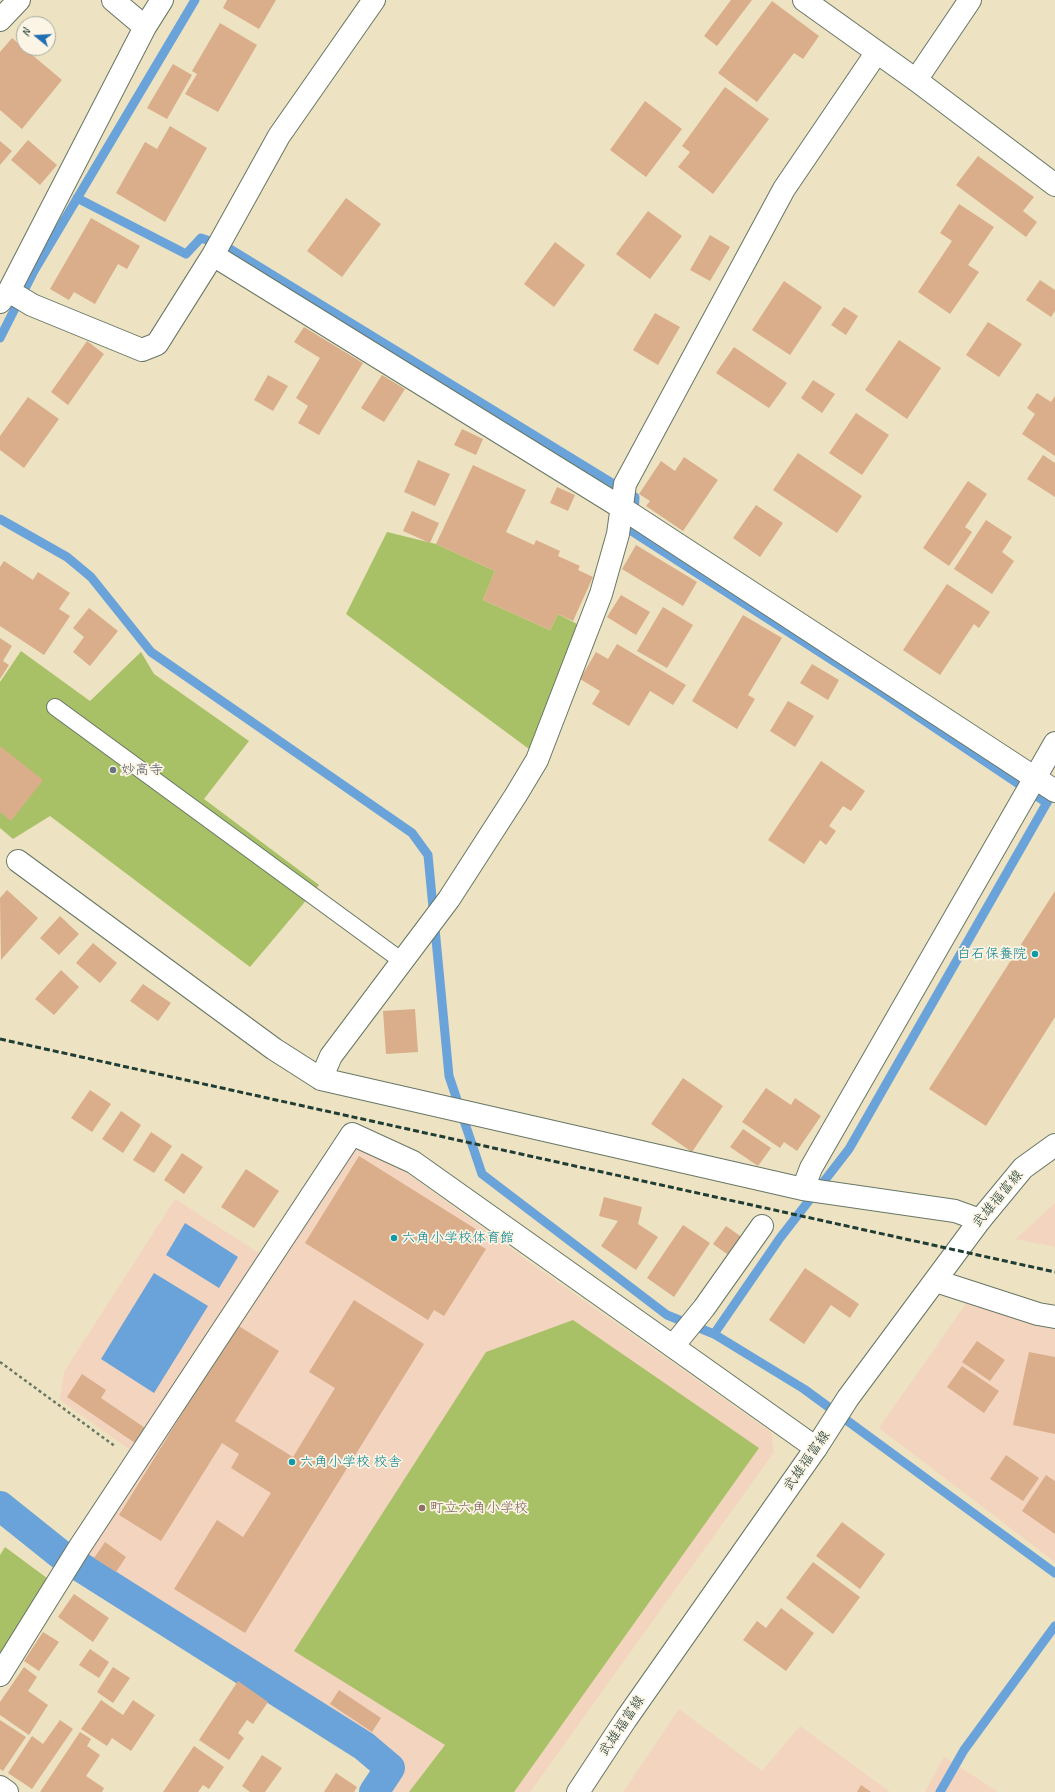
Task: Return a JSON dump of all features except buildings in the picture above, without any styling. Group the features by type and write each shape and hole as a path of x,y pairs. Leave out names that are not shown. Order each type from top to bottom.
{"street":[{"path":"0,20 18,0"},
{"path":"113,0 145,27"},
{"path":"162,0 145,27 14,299 142,350 157,344 217,246 279,136 374,0"},
{"path":"804,0 916,80 1055,185"},
{"path":"916,80 970,0"},
{"path":"321,1079 331,1056 449,899 516,796 537,760 601,594 628,505 784,189 877,52"},
{"path":"217,246 628,505 1041,783"},
{"path":"803,1189 811,1168 1020,802 1041,783 1055,743"},
{"path":"18,861 274,1049 321,1079 803,1189 955,1211 980,1220"},
{"path":"0,1675 63,1576 79,1548 352,1134 413,1162 541,1254 677,1341 816,1448"},
{"name":"武雄福富線","path":"578,1792 626,1719 816,1448 848,1398 980,1220 1023,1168 1055,1145"},
{"path":"677,1341 704,1308 762,1226"},
{"path":"936,1281 1038,1314 1055,1317"},
{"path":"0,1787 7,1792"}],"lane":[{"path":"55,707 402,961"}],"path":[{"path":"0,1362 136,1461"}],"shaded area":[{"name":"町立六角小学校","path":"354,1147 404,1171 536,1267 771,1432 774,1452 530,1792 380,1792 397,1766 368,1742 80,1558 143,1459 60,1400 64,1372 175,1199 276,1264"},
{"path":"1055,1203 1055,1247 1016,1239"},
{"path":"970,1298 1055,1327 1055,1562 879,1428"},
{"path":"679,1709 762,1771 800,1726 890,1792 623,1792"},
{"path":"944,1757 969,1773 998,1792 925,1792"}],"green space":[{"path":"387,532 436,544 495,571 483,600 550,630 558,614 579,625 529,749 346,614"},
{"name":"妙高寺","path":"21,651 90,701 141,652 154,674 249,741 204,799 319,885 250,967 50,816 13,839 0,828 0,682"},
{"path":"573,1320 759,1448 514,1792 409,1792 445,1745 294,1651 486,1352"},
{"path":"5,1547 51,1581 0,1656 0,1555"}],"water":[{"path":"185,1223 238,1257 219,1288 166,1255"},
{"path":"154,1273 208,1306 154,1393 101,1359"}],"waterway":[{"path":"0,338 34,271 195,0"},
{"path":"77,198 186,254 201,238 227,247 635,497 633,532 880,691 1047,803"},
{"path":"0,519 67,557 91,577 151,652 412,833 428,855 449,1076 482,1174 667,1315 714,1334 804,1389 1055,1573"},
{"path":"714,1334 780,1238 849,1149 1049,799"},
{"path":"0,1506 60,1554 364,1746 390,1768 374,1792"},
{"path":"940,1792 964,1750 1055,1626"}],"railway":[{"path":"0,1039 1055,1272"}],"place":[{"name":"妙高寺","path":"113,770"},
{"name":"白石保養院","path":"1035,954"},
{"name":"六角小学校体育館","path":"394,1238"},
{"name":"六角小学校 校舎","path":"292,1462"},
{"name":"町立六角小学校","path":"422,1508"}]}
